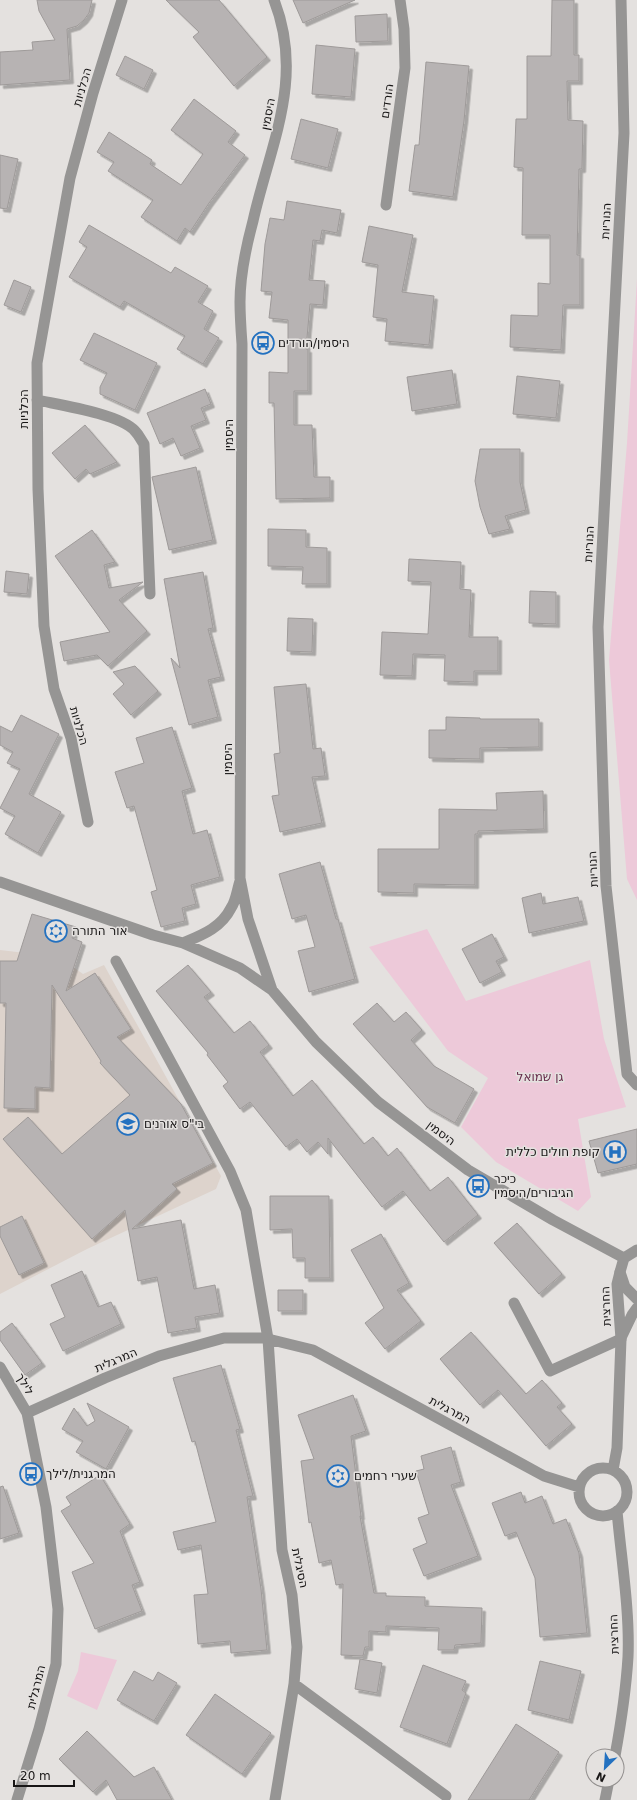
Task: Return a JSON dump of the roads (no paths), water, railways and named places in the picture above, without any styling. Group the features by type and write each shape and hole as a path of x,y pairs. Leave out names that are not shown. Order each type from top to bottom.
{"street":[{"name":"הכלניות","path":"88,822 71,738 54,689 44,626 40,550 37,363 70,178 122,0"},
{"name":"היסמין","path":"272,990 248,919 240,878 242,344 240,302 244,266 253,220 277,137 286,89 286,50 279,11 274,0"},
{"name":"הורדים","path":"386,205 405,68 404,30 400,0"},
{"name":"הנוריות","path":"621,0 624,133 598,627 606,886 627,1074 637,1086"},
{"path":"37,400 97,413 120,422 135,430 144,444 150,594"},
{"name":"היסמין","path":"183,943 209,932 221,921 232,908 240,878"},
{"name":"היסמין","path":"0,882 154,935 183,943 240,968 272,990 316,1042 378,1102 468,1170 553,1220 624,1258"},
{"name":"הסיגלית","path":"116,961 230,1171 246,1210 268,1339 282,1550 292,1595 297,1647 294,1684 275,1800"},
{"path":"624,1258 637,1250"},
{"name":"החרצית","path":"614,1470 617,1448 621,1339 617,1284 624,1258"},
{"path":"620,1272 626,1287 637,1299"},
{"path":"514,1303 550,1371 621,1339"},
{"name":"החרצית","path":"621,1339 632,1315 637,1308"},
{"name":"המרגלית","path":"17,1800 56,1664 58,1609 46,1507 27,1413 105,1378 159,1356 224,1338 268,1339 313,1350 544,1476 579,1487"},
{"name":"לילך","path":"0,1367 27,1413"},
{"path":"605,1468 614,1470 624,1480 627,1489 625,1501 617,1511 610,1515 602,1516 593,1514 581,1503 579,1487 582,1479 595,1469 605,1468"},
{"name":"החרצית","path":"616,1748 625,1690 628,1655 626,1610 617,1511"},
{"path":"294,1684 446,1796"},
{"path":"605,1800 607,1788"}],"place":[{"name":"היסמין/הורדים","path":"263,343"},
{"name":"אור התורה","path":"56,931"},
{"name":"בי\"ס אורנים","path":"128,1124"},
{"name":"קופת חולים כללית","path":"615,1152"},
{"name":"כיכר הגיבורים/היסמין","path":"478,1186"},
{"name":"המרגנית/לילך","path":"31,1474"},
{"name":"שערי רחמים","path":"338,1476"}],"park label":[{"name":"גן שמואל","path":"540,1077"}]}
